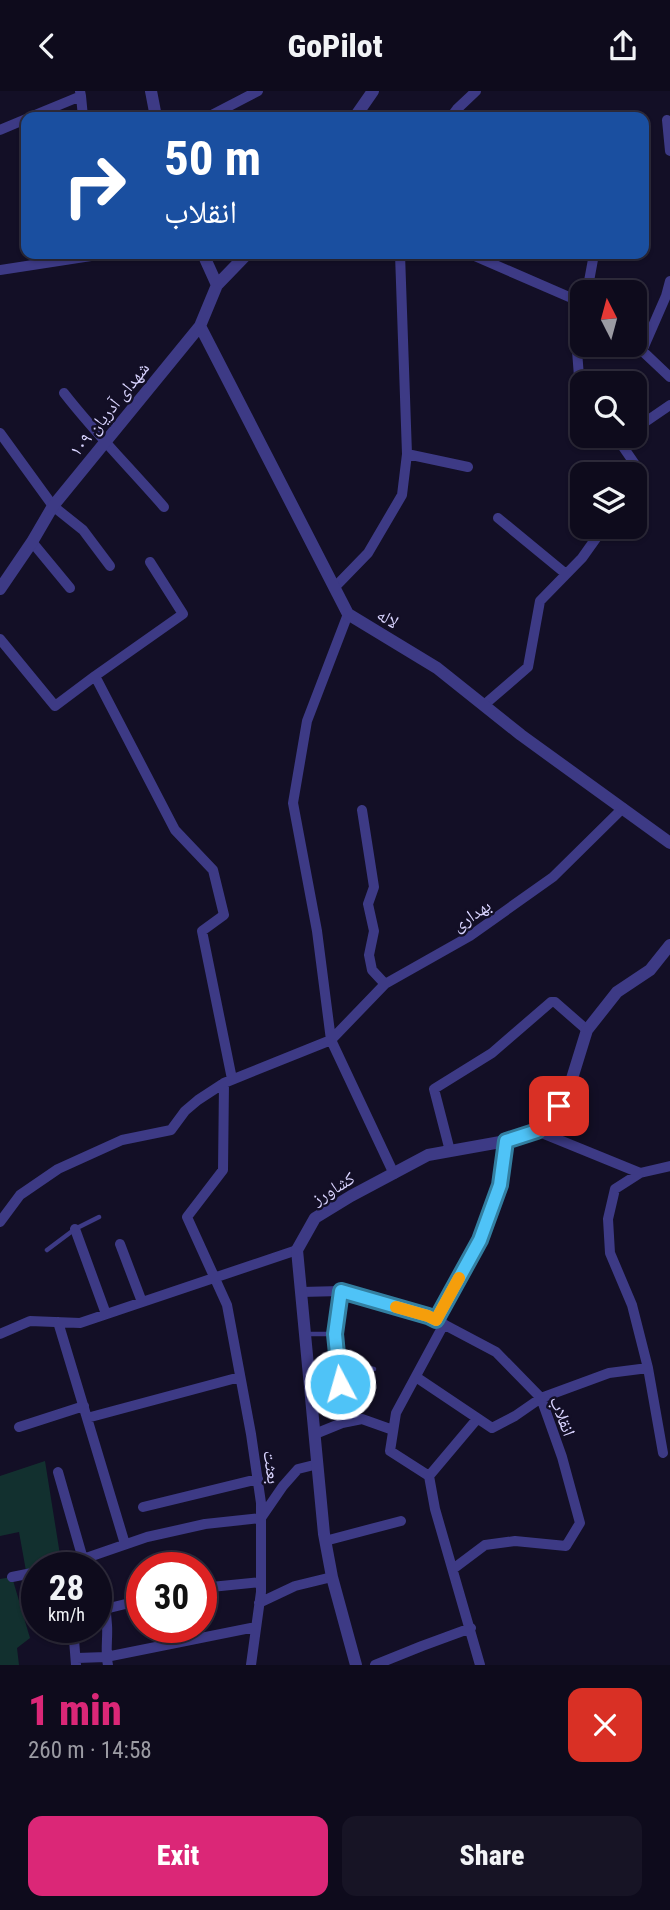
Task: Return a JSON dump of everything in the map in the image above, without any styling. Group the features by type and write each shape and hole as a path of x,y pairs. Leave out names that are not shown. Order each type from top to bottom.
{"street":[{"path":"151,91 155,112"},
{"path":"218,112 258,91"},
{"path":"358,112 373,91"},
{"path":"455,112 476,91"},
{"path":"41,112 81,94 83,112"},
{"path":"667,120 670,151"},
{"path":"0,130 21,121"},
{"path":"0,270 72,259"},
{"path":"204,259 217,285"},
{"name":"شهدای آدریان ۱۰۹","path":"0,589 53,506 200,326 217,285 242,259"},
{"path":"334,589 368,553 402,495 407,454 400,259"},
{"path":"482,259 570,297"},
{"path":"589,280 593,259"},
{"path":"648,330 666,296 670,281"},
{"name":"لاله","path":"200,326 348,614 437,668 521,735 670,843"},
{"path":"648,356 670,377"},
{"path":"64,393 164,507"},
{"path":"647,421 670,405"},
{"path":"0,433 53,506 83,530 110,566"},
{"path":"407,454 468,467"},
{"path":"498,518 566,574"},
{"path":"484,705 528,667 540,601 582,558 595,539"},
{"path":"32,542 70,588"},
{"path":"0,639 55,706 183,614 150,562"},
{"path":"348,614 307,721 293,803 317,931 331,1040 394,1174"},
{"path":"95,676 175,830 213,870 225,915 202,931 228,1081"},
{"name":"بهداری","path":"331,1040 384,984 470,936 553,877 623,808"},
{"path":"362,810 374,887 368,904 374,931 369,955 372,970 384,984"},
{"path":"640,1173 537,1131 559,1106 570,1085 587,1030 617,992 650,970 670,945"},
{"path":"450,1151 434,1089 492,1053 551,1002 555,1002 587,1030"},
{"path":"0,1222 20,1195 58,1170 122,1140 171,1130 185,1111 228,1081 331,1040"},
{"name":"بعثت","path":"228,1081 223,1170 187,1217 228,1305 258,1479 261,1503 261,1582 251,1665"},
{"name":"کشاورز","path":"297,1251 315,1217 428,1155 506,1141 537,1131"},
{"path":"480,1665 429,1476 390,1451 396,1413 480,1240 500,1185 506,1141"},
{"path":"663,1453 649,1368 632,1305 610,1253 608,1219 615,1189 640,1173 670,1166"},
{"path":"75,1229 106,1314"},
{"path":"120,1244 142,1302"},
{"path":"0,1334 30,1321 80,1323 297,1251 326,1541 332,1577 356,1665"},
{"path":"341,1291 335,1334 342,1423"},
{"name":"انقلاب","path":"301,1292 341,1291 428,1316 496,1352 541,1398 562,1457 580,1523 566,1546 515,1541 485,1545 453,1569"},
{"path":"58,1322 125,1543"},
{"path":"415,1377 492,1429 541,1398 609,1373 649,1368"},
{"path":"87,1418 240,1377"},
{"path":"19,1427 84,1406"},
{"path":"315,1434 342,1423 362,1419 393,1430"},
{"path":"429,1476 477,1419"},
{"path":"101,1552 125,1543 205,1524 261,1518 298,1469 317,1464"},
{"path":"58,1472 85,1552"},
{"path":"144,1507 258,1479"},
{"path":"326,1541 401,1521"},
{"path":"12,1577 21,1575"},
{"path":"259,1603 295,1586 332,1577"},
{"path":"217,1586 261,1582"},
{"path":"74,1643 76,1662 107,1661 256,1627"},
{"path":"374,1665 471,1628"},
{"path":"107,1643 107,1661"}],"lane":[{"path":"47,1250 75,1229 99,1217"},
{"path":"305,1334 335,1334"},
{"path":"338,1362 374,1369"}],"green space":[{"path":"45,1461 60,1552 23,1552 19,1532 0,1536 0,1476"},
{"path":"12,1577 21,1608 21,1643 24,1643 17,1648 19,1665 0,1665 0,1579"}],"slow traffic":[{"path":"396,1307 436,1320 459,1278"}],"route":[{"path":"340,1384 335,1334 341,1291 436,1320 480,1240 500,1185 506,1141 537,1131 559,1106"}]}
